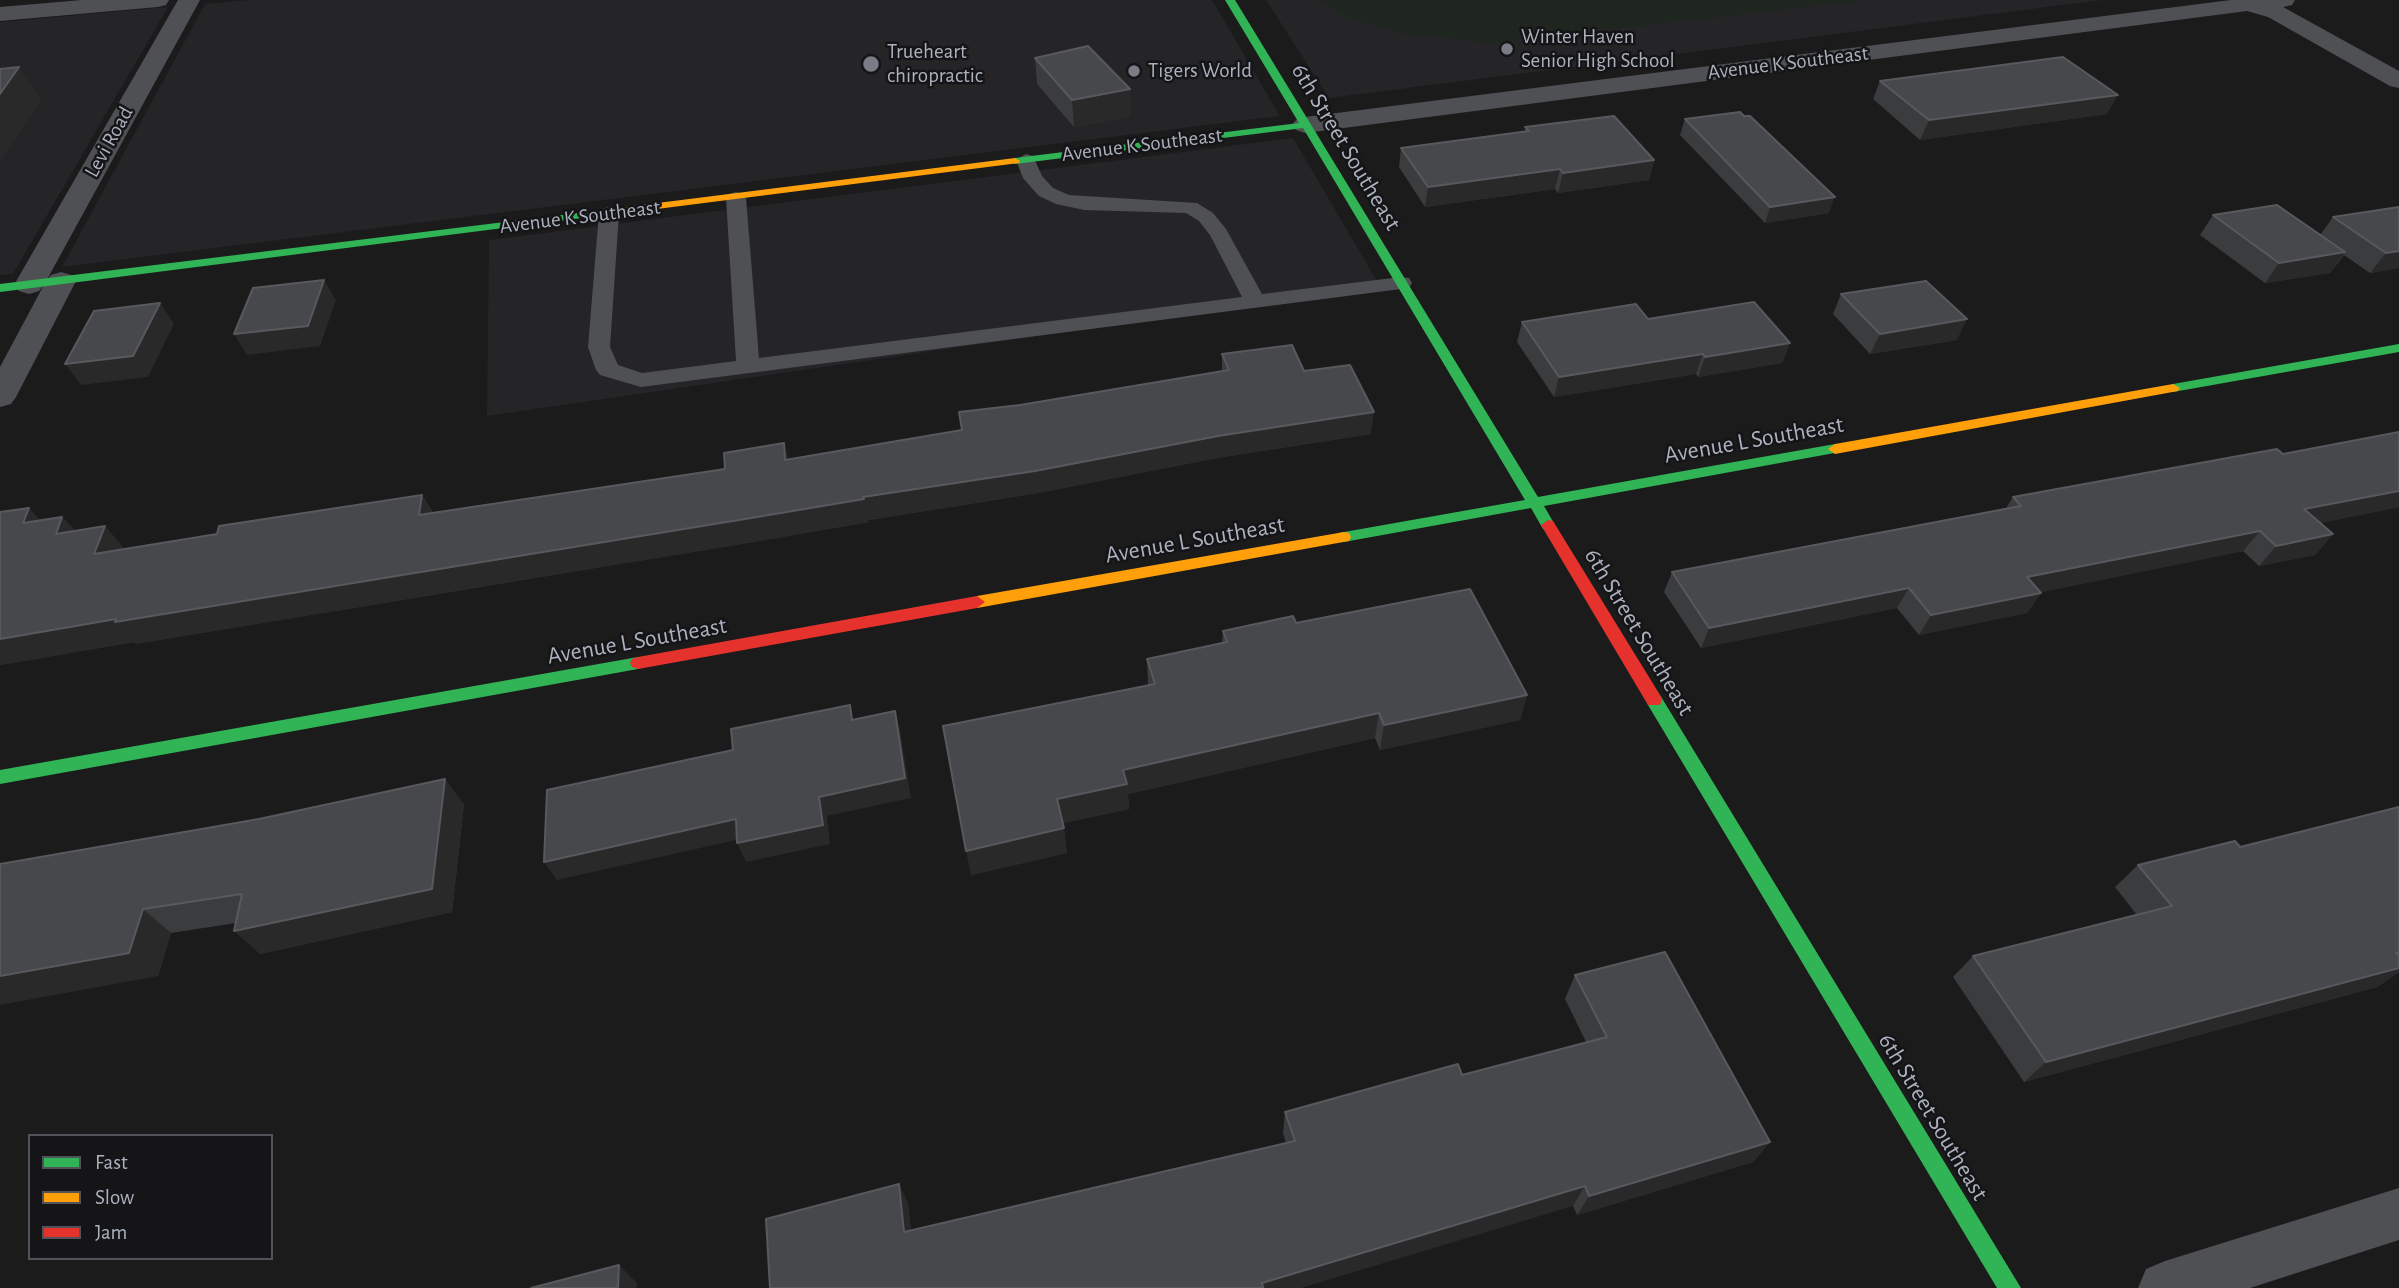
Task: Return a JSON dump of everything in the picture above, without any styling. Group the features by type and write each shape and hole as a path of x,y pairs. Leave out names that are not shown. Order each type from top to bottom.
{"street":[{"path":"0,14 158,0"},
{"name":"Levi Road","path":"29,285 189,0"},
{"name":"6th Street Southeast","path":"1230,0 2010,1288"},
{"name":"Avenue K Southeast","path":"0,288 736,198 2243,2 2284,0"},
{"path":"2243,2 2276,12 2399,81"},
{"path":"0,397 61,281"},
{"name":"Avenue L Southeast","path":"0,778 2399,348"},
{"path":"2165,1288 2399,1214"}],"lane":[{"path":"1026,160 1032,178 1045,192 1063,200 1084,204 1190,208 1206,217 1219,233 1255,302"},
{"path":"736,198 748,365"},
{"path":"608,213 599,347 608,370 641,380 1401,283"}],"shaded area":[{"path":"248,0 1212,0 1280,116 62,267 205,4"},
{"name":"Winter Haven Senior High School","path":"1266,0 2103,0 1329,98"},
{"path":"1318,0 1867,0 1490,43 1400,33 1350,18"},
{"path":"168,7 13,274 0,275 0,22"},
{"path":"1293,138 1380,286 487,416 489,240"}],"building":[{"path":"1088,46 1130,89 1072,100 1035,58"},
{"path":"2063,57 2118,95 1929,120 1880,81"},
{"path":"19,67 0,94 0,69"},
{"path":"1740,112 1744,116 1750,116 1835,197 1770,207 1685,119"},
{"path":"1614,116 1654,160 1563,173 1560,169 1428,187 1401,148 1529,131 1525,127"},
{"path":"2277,205 2345,252 2279,263 2213,215"},
{"path":"2399,207 2399,251 2386,253 2333,217"},
{"path":"324,280 308,326 234,334 253,288"},
{"path":"1926,281 1967,319 1880,334 1841,294"},
{"path":"1754,302 1790,343 1559,377 1522,322 1636,304 1648,319"},
{"path":"160,303 133,356 65,364 94,311"},
{"path":"1292,345 1304,371 1350,365 1374,412 1218,436 1035,471 863,497 864,499 745,519 0,639 0,512 29,508 23,523 62,517 56,534 105,526 94,554 217,534 219,526 422,495 419,515 725,469 724,453 784,443 785,460 962,430 959,412 1020,405 1229,370 1222,354"},
{"path":"2399,432 2399,491 2304,509 2333,534 2276,546 2260,531 2027,577 2041,593 1931,615 1909,588 1709,628 1672,572 2021,506 2013,497 2277,449 2283,454"},
{"path":"1470,589 1527,695 1384,725 1379,713 1123,770 1127,784 1057,799 1064,828 966,851 943,726 1155,684 1147,659 1227,642 1223,631 1293,616 1296,623"},
{"path":"850,705 852,720 895,711 905,778 819,797 823,825 737,843 736,819 544,862 547,790 733,750 731,729"},
{"path":"445,779 432,889 234,931 242,894 143,909 129,953 0,976 0,864 259,819"},
{"path":"2399,807 2399,953 2396,953 2399,956 2399,968 2046,1062 1973,956 2172,906 2138,865 2235,841 2240,847"},
{"path":"1665,952 1770,1142 1589,1196 1585,1186 1262,1283 1263,1288 770,1288 766,1219 899,1184 904,1232 1295,1141 1285,1112 1458,1064 1462,1075 1607,1037 1575,975"},
{"path":"619,1265 618,1288 531,1288"}],"traffic: fast":[{"path":"1230,0 1548,525"},
{"path":"1015,161 1305,125"},
{"path":"0,288 586,215"},
{"path":"2173,388 2399,348"},
{"path":"1344,537 1835,449"},
{"path":"0,777 638,663"},
{"path":"1654,700 2010,1288"}],"traffic: slow":[{"path":"586,215 1015,161"},
{"path":"1835,449 2173,388"},
{"path":"977,602 1344,537"}],"traffic: jam":[{"path":"1548,525 1654,700"},
{"path":"638,663 977,602"}],"place":[{"name":"Winter Haven Senior High School","path":"1507,49"},
{"name":"Trueheart chiropractic","path":"871,64"},
{"name":"Tigers World","path":"1134,71"}]}
